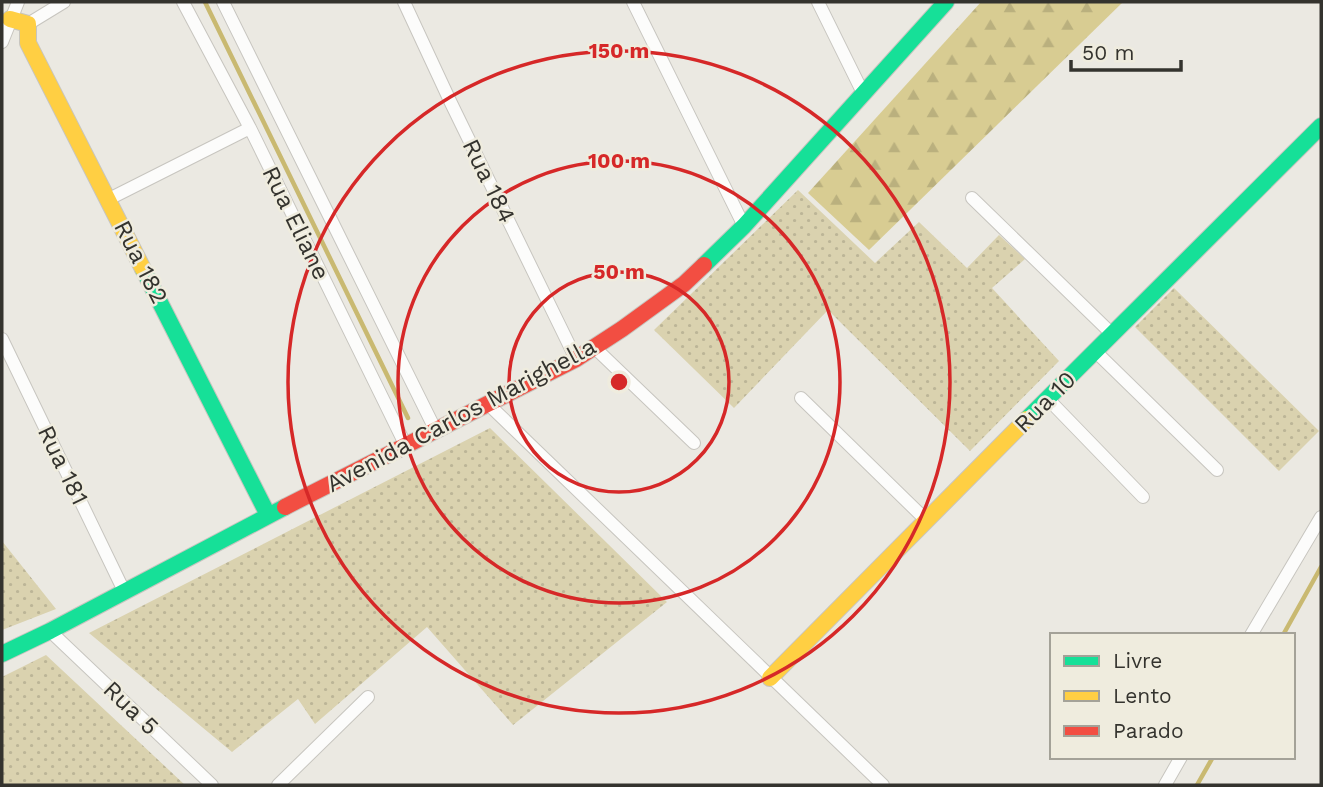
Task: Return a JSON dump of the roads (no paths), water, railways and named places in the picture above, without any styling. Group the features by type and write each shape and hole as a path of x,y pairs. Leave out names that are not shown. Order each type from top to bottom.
{"street":[{"path":"2,41 18,2"},
{"path":"10,19 28,24 64,2"},
{"name":"Rua Eliane","path":"183,2 250,128 406,446"},
{"name":"Rua Eliane","path":"223,2 436,431"},
{"name":"Rua 184","path":"404,2 576,359"},
{"path":"633,2 744,226"},
{"path":"818,2 863,93"},
{"name":"Avenida Carlos Marighella","path":"2,654 576,359 622,328 684,284 744,226 946,2"},
{"name":"Rua 182","path":"28,24 29,43 268,515"},
{"name":"Rua 10","path":"770,678 1321,126"},
{"path":"109,199 250,128"},
{"path":"972,198 1112,334"},
{"name":"Rua 181","path":"2,339 124,591"},
{"path":"594,347 694,443"},
{"path":"1096,352 1217,470"},
{"path":"801,398 926,520"},
{"path":"1048,399 1143,497"},
{"path":"487,403 883,785"},
{"path":"1252,633 1321,517"},
{"name":"Rua 5","path":"50,631 212,785"},
{"path":"278,785 368,697"},
{"path":"1165,785 1180,759"}],"waterway":[{"path":"205,2 408,418"},
{"path":"1284,633 1321,567"},
{"path":"1197,785 1212,759"}]}
